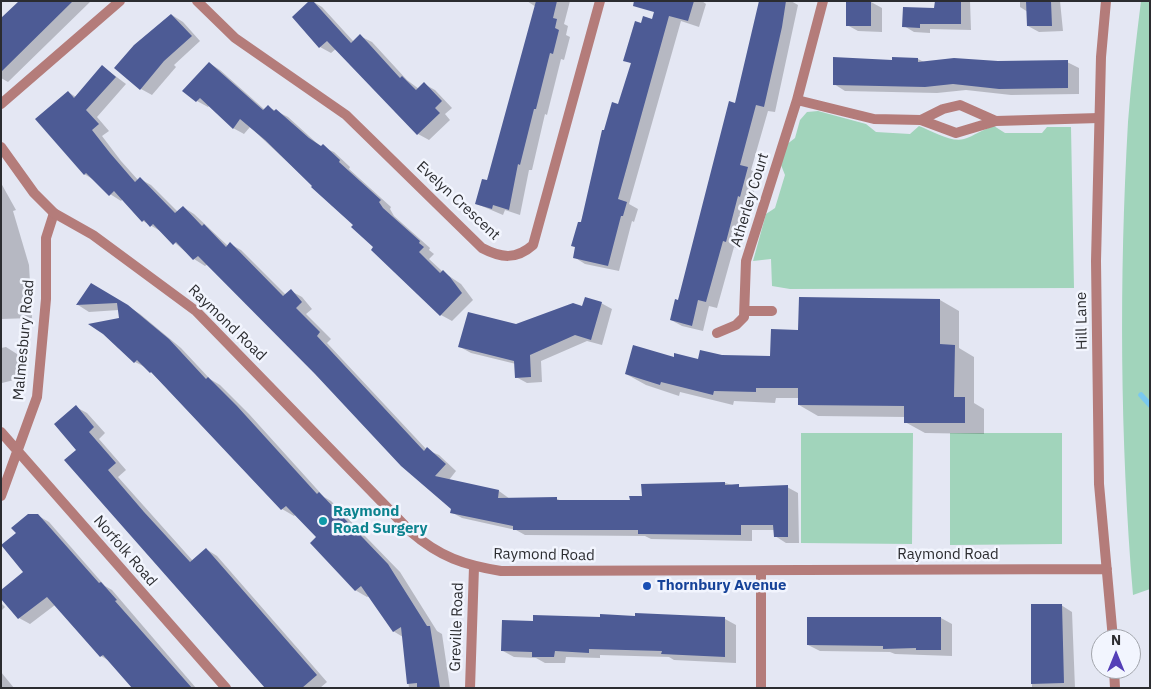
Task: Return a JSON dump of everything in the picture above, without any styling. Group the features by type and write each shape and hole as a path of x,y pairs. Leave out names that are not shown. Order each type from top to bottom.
{"street":[{"path":"1,104 120,1"},
{"name":"Evelyn Crescent","path":"197,1 235,38 346,115 482,248 494,254 510,257 524,253 533,245 600,1"},
{"name":"Atherley Court","path":"746,311 746,261 797,100 823,1"},
{"name":"Hill Lane","path":"1106,1 1099,118 1096,261 1100,484 1112,629"},
{"path":"797,100 874,119 921,120 956,133 996,121 1099,118"},
{"path":"921,120 943,109 960,105 996,121"},
{"name":"Raymond Road","path":"1,147 34,193 54,213 93,234 192,307 411,532 450,559 474,567 501,571 761,572 1107,569"},
{"name":"Malmesbury Road","path":"1,496 19,452 37,397 46,299 46,238 54,213"},
{"path":"718,333 736,325 744,317 746,311 772,311"},
{"name":"Norfolk Road","path":"1,432 226,688"},
{"name":"Greville Road","path":"470,688 474,567"},
{"path":"761,572 761,688"}],"green space":[{"path":"1141,1 1150,1 1150,589 1133,595 1125,477 1122,299 1128,122"},
{"path":"818,111 866,124 876,132 910,134 919,126 948,138 959,140 994,126 1005,133 1042,133 1047,127 1071,127 1074,288 790,289 772,286 771,259 753,261 766,214 775,208 785,175 781,165 786,145 795,138 800,120 807,112"},
{"path":"801,433 913,433 912,544 801,543"},
{"path":"950,433 1062,433 1062,544 950,545"}],"building":[{"path":"19,1 73,1 1,72 1,18"},
{"path":"309,1 313,1 351,43 360,34 400,78 402,76 416,90 424,82 442,101 435,108 440,113 417,135 327,41 319,48 292,17"},
{"path":"536,1 557,1 553,18 557,19 555,28 559,30 553,54 550,53 520,165 518,164 509,210 493,205 492,209 475,204 482,179 487,180"},
{"path":"634,1 694,1 688,21 669,16 618,199 627,202 623,216 621,216 608,266 573,258 575,247 571,246 578,222 581,222 602,130 604,130 612,102 618,104 631,63 623,61 635,21 641,23 643,16 652,19 654,12 633,6"},
{"path":"759,1 786,1 782,27 764,107 756,105 740,165 748,167 740,197 738,196 726,242 723,241 706,302 698,300 692,326 670,320 675,299 678,300 729,101 735,103"},
{"path":"846,1 871,1 871,26 846,26"},
{"path":"935,1 961,1 961,24 920,24 920,28 902,27 903,7 934,8"},
{"path":"1026,1 1051,1 1052,26 1027,26"},
{"path":"171,14 192,36 164,61 140,90 114,68 134,45"},
{"path":"833,57 892,60 892,57 918,58 918,62 954,58 998,61 1068,60 1068,88 999,89 953,84 925,87 833,85"},
{"path":"209,62 263,110 268,105 274,111 276,109 309,138 321,146 323,144 340,160 339,162 381,200 379,202 383,208 420,241 419,243 424,247 419,252 440,273 443,270 462,293 440,316 371,250 373,247 351,227 353,225 311,187 265,140 240,119 233,129 200,98 196,102 182,91"},
{"path":"102,65 116,77 86,110 99,124 92,130 110,153 135,182 140,177 175,213 183,206 226,247 230,242 283,296 291,289 302,302 296,308 320,332 317,336 424,451 427,447 446,464 435,476 499,490 498,498 557,497 557,500 630,500 629,496 642,496 641,484 725,482 725,485 739,484 739,487 788,485 788,537 774,537 773,525 741,525 741,535 638,534 638,530 513,530 513,526 450,513 451,509 401,466 315,374 198,256 193,260 176,242 173,245 153,224 150,227 144,220 142,222 114,191 109,196 86,173 84,175 35,119 68,91 74,98"},
{"path":"91,283 128,305 169,339 206,379 208,377 237,406 317,494 319,492 388,564 427,626 430,626 440,688 417,688 417,683 407,684 401,627 393,632 361,586 355,591 310,543 316,537 286,506 281,510 151,372 137,360 134,363 103,334 88,324 119,318 117,303 76,305"},
{"path":"585,297 602,302 591,340 575,335 530,355 531,377 515,378 514,361 458,347 468,312 516,324 573,303 582,306"},
{"path":"799,297 940,299 940,344 955,345 954,397 965,397 965,423 904,423 904,406 798,405 798,388 756,388 756,392 714,391 713,395 661,382 660,385 625,374 633,345 674,357 674,353 698,359 700,350 722,355 770,356 771,329 798,330"},
{"path":"76,405 94,427 89,432 116,463 108,470 144,512 190,562 206,548 317,675 302,688 265,688 64,460 76,450 54,424"},
{"path":"28,514 38,514 99,583 101,582 117,600 115,601 192,688 132,688 103,655 100,657 47,597 18,619 1,599 1,590 23,572 1,545 16,533 11,528"},
{"path":"1031,604 1062,604 1064,683 1031,684"},
{"path":"635,613 725,617 725,657 661,654 662,651 589,649 589,653 555,651 554,657 532,657 532,652 501,651 502,620 533,621 533,615 600,617 600,614 635,616"},
{"path":"807,617 941,617 941,650 916,650 916,648 883,649 883,646 807,645"}],"waterway":[{"path":"1141,395 1150,405"}],"place":[{"name":"Raymond Road Surgery","path":"323,521"},
{"name":"Thornbury Avenue","path":"647,586"}]}
